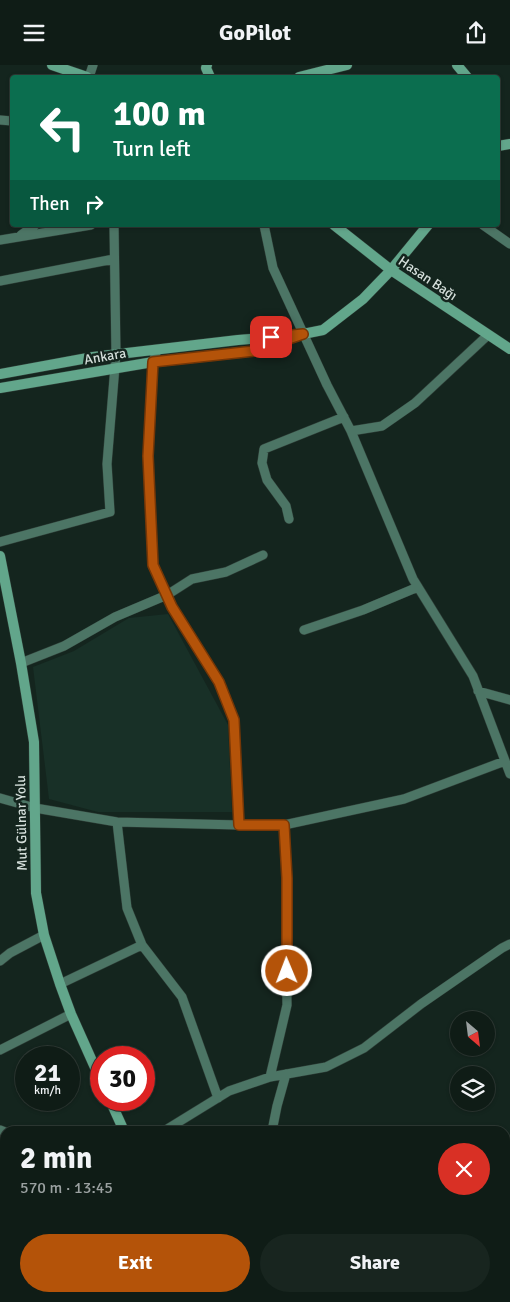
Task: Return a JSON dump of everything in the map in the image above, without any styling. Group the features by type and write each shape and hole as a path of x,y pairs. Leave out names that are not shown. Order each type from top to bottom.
{"main road":[{"path":"52,65 82,75"},
{"path":"307,75 346,65"},
{"path":"457,65 465,75"},
{"name":"Hasan Bağı","path":"337,227 391,270 509,348"},
{"name":"Ankara","path":"0,374 93,357 303,334 323,330 363,299 391,270 426,227"},
{"name":"Ankara","path":"0,388 153,362 254,351 303,334"},
{"name":"Mut Gülnar Yolu","path":"0,556 34,742 36,893 44,935 60,984 90,1056"},
{"path":"115,1111 122,1126"}],"street":[{"path":"18,237 32,227"},
{"path":"0,241 79,227"},
{"path":"0,542 110,512 107,464 116,354 114,227"},
{"path":"264,227 273,268 327,385 351,431 413,579 472,676 510,774"},
{"path":"486,227 510,244"},
{"path":"0,281 114,259"},
{"path":"351,431 382,426 415,403 488,335"},
{"path":"157,350 153,362 148,456 153,565 172,607 219,682 234,720 239,825"},
{"path":"289,519 286,506 267,480 262,463 264,449 344,417"},
{"path":"21,663 64,646 116,617 166,595 192,579 226,572 263,555"},
{"path":"304,630 363,610 418,587"},
{"path":"478,691 510,700"},
{"path":"0,798 35,808 117,821 284,825 404,799 505,761"},
{"path":"117,821 128,908 142,945 182,997 218,1098"},
{"path":"270,1077 287,1005 287,878 284,825"},
{"path":"0,961 10,953 44,935"},
{"path":"172,1126 229,1091 270,1077 326,1067 364,1048 421,1004 510,944"},
{"path":"60,984 142,945"},
{"path":"0,1050 71,1014"},
{"path":"273,1126 286,1074"}],"shaded area":[{"path":"168,614 228,725 232,812 98,812 49,799 33,667 74,651 129,618"}],"route":[{"path":"271,337 303,334 254,351 153,362 148,456 153,565 172,607 219,682 234,720 239,825 284,825 287,878 287,971"}]}
